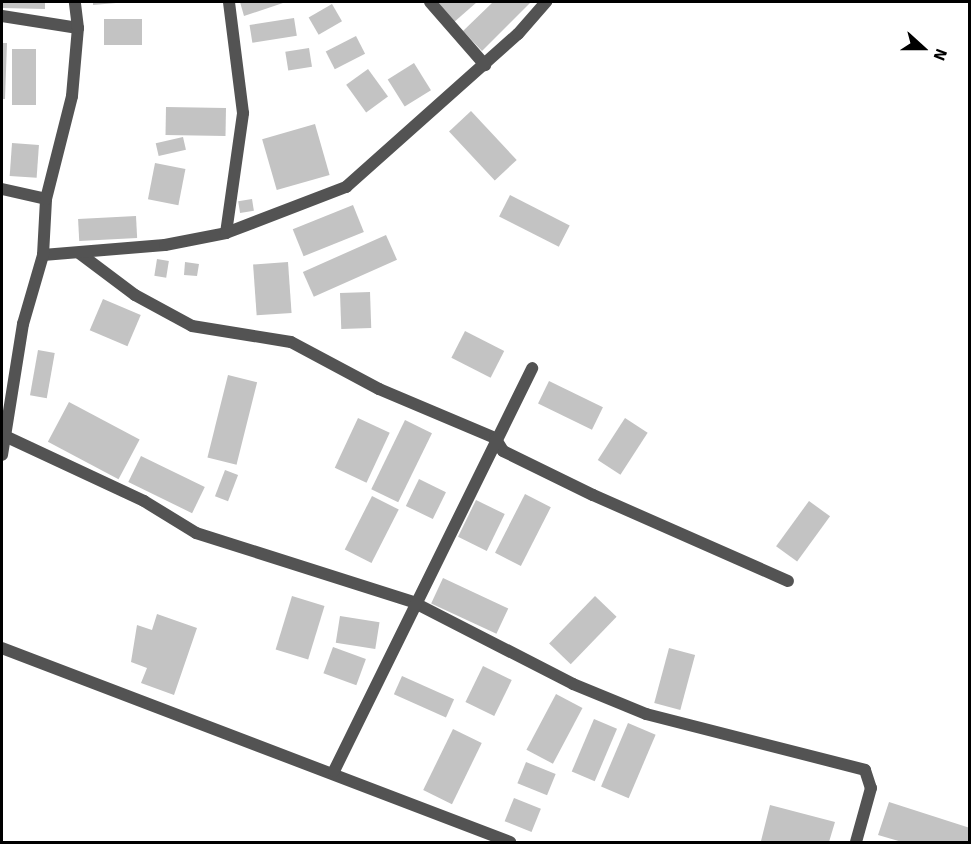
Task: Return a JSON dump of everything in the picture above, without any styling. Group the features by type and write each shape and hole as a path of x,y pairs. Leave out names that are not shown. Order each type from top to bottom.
{"street":[{"path":"2,455 7,437 23,324 43,255 46,199 72,96 78,28 75,2"},
{"path":"226,233 243,113 229,2"},
{"path":"430,2 485,65"},
{"path":"43,255 79,253 226,233 346,187 420,116 485,65 546,2"},
{"path":"2,16 78,28"},
{"path":"2,189 46,199"},
{"path":"79,253 135,295 192,326 291,342 379,389 495,438 503,451 593,495 788,581"},
{"path":"334,771 413,602 532,368"},
{"path":"7,437 144,501 196,533 413,602 552,674 646,714 865,770 871,788 856,843"},
{"path":"2,648 334,771 510,843"}],"building":[{"path":"2,2 45,2 45,9 2,8"},
{"path":"93,2 116,2 116,3 93,5"},
{"path":"240,2 286,2 244,16"},
{"path":"433,2 477,2 453,23"},
{"path":"493,2 530,3 482,51 463,31"},
{"path":"332,4 342,21 319,35 309,18"},
{"path":"294,18 297,36 252,43 250,25"},
{"path":"104,19 142,19 142,45 104,45"},
{"path":"356,36 365,54 335,69 326,51"},
{"path":"2,43 7,43 5,99 2,99"},
{"path":"309,48 312,67 288,71 285,52"},
{"path":"12,49 36,49 36,105 12,105"},
{"path":"414,63 431,90 405,107 388,79"},
{"path":"368,69 388,97 366,112 346,85"},
{"path":"166,107 226,108 226,136 166,135"},
{"path":"471,111 517,160 495,180 449,131"},
{"path":"315,124 330,175 277,190 262,139"},
{"path":"183,137 186,150 159,156 156,143"},
{"path":"12,143 39,145 37,178 10,176"},
{"path":"155,163 185,169 178,205 148,199"},
{"path":"510,195 570,225 559,247 499,216"},
{"path":"252,199 254,211 240,213 238,201"},
{"path":"353,205 364,232 304,256 293,229"},
{"path":"136,216 137,238 79,241 78,219"},
{"path":"386,235 397,260 314,297 303,272"},
{"path":"157,259 169,261 166,278 154,276"},
{"path":"185,262 199,264 197,276 184,275"},
{"path":"288,262 292,313 257,315 253,264"},
{"path":"370,292 371,328 341,329 340,293"},
{"path":"103,299 141,315 127,346 90,330"},
{"path":"465,331 504,351 491,378 451,358"},
{"path":"38,350 55,353 47,398 30,395"},
{"path":"228,375 257,382 237,465 207,457"},
{"path":"549,381 603,407 592,430 538,403"},
{"path":"69,402 140,440 119,479 48,442"},
{"path":"358,418 390,433 366,483 335,468"},
{"path":"625,418 648,433 620,475 598,460"},
{"path":"405,420 432,433 398,502 371,489"},
{"path":"141,456 205,487 192,513 128,482"},
{"path":"225,470 238,475 228,501 215,496"},
{"path":"419,479 446,492 433,519 406,506"},
{"path":"525,494 551,507 521,566 495,553"},
{"path":"372,496 399,510 371,563 345,549"},
{"path":"476,500 505,514 487,551 458,537"},
{"path":"809,501 830,516 797,562 776,546"},
{"path":"443,578 508,608 496,634 431,603"},
{"path":"292,596 325,606 308,659 276,650"},
{"path":"595,596 617,617 571,664 549,643"},
{"path":"157,614 197,628 174,695 141,683 147,668 131,662 137,625 152,630"},
{"path":"340,616 380,622 375,649 336,643"},
{"path":"333,647 366,659 356,685 323,673"},
{"path":"669,648 695,655 680,710 654,703"},
{"path":"483,666 512,680 494,716 465,702"},
{"path":"402,676 454,699 446,717 394,694"},
{"path":"556,694 582,708 553,764 526,750"},
{"path":"594,719 617,729 595,781 572,771"},
{"path":"628,723 656,735 629,798 601,787"},
{"path":"453,729 482,743 452,804 423,790"},
{"path":"526,762 556,774 547,795 517,783"},
{"path":"514,798 541,809 532,832 505,821"},
{"path":"889,802 970,828 970,842 902,842 878,835"},
{"path":"770,805 835,822 829,842 761,841"}]}
